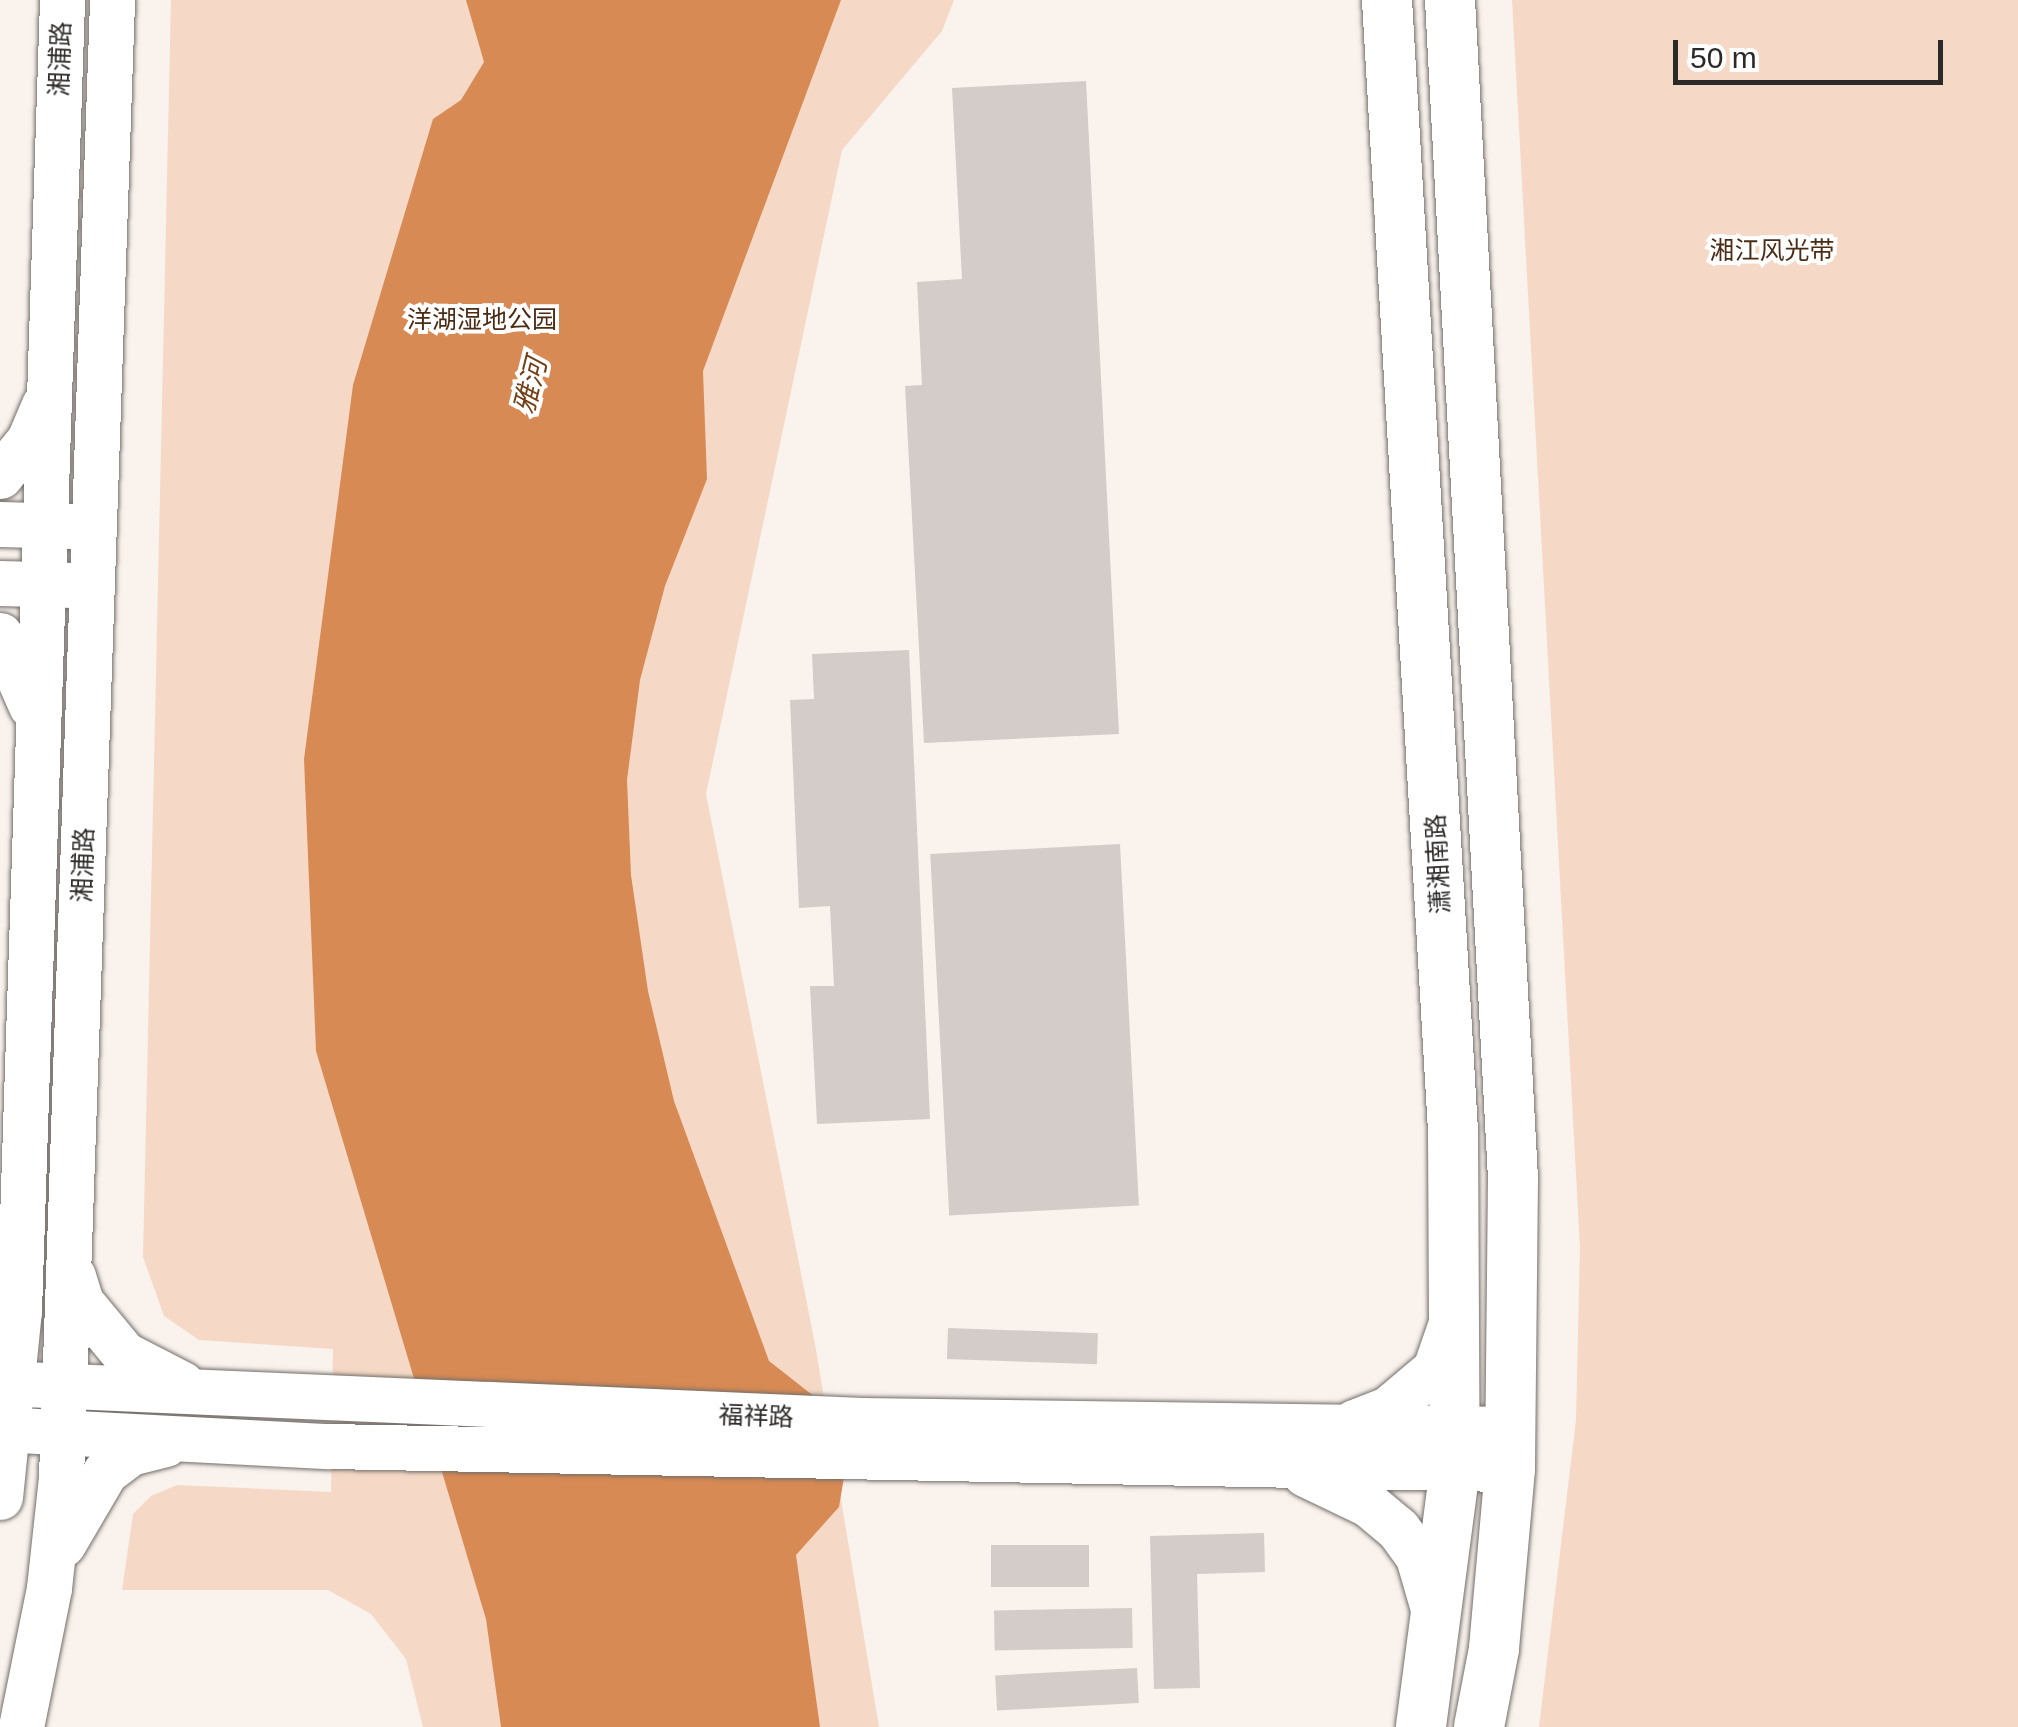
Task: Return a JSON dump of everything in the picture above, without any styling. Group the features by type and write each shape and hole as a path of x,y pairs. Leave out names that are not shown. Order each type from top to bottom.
{"main road":[{"name":"湘浦路","path":"0,1497 22,1243 38,750 22,583 46,525 62,0"},
{"name":"湘浦路","path":"21,1727 48,1588 66,1385 112,0"},
{"name":"潇湘南路","path":"1387,0 1453,1132 1456,1448 1435,1647 1422,1727"},
{"path":"1450,0 1512,1179 1511,1449 1494,1649 1480,1727"},
{"path":"0,476 43,412 50,373"},
{"path":"0,524 94,526"},
{"path":"22,583 92,585"},
{"path":"0,635 27,690 38,750"},
{"path":"0,1306 22,1243"},
{"path":"70,1246 81,1302 124,1354 154,1374 233,1396"},
{"path":"1321,1426 1360,1421 1412,1392 1435,1368 1449,1338 1455,1298"},
{"name":"福祥路","path":"7,1383 317,1400 1239,1464 1456,1448 1511,1449"},
{"name":"福祥路","path":"5,1429 329,1446 867,1440 1321,1426 1456,1448"},
{"path":"48,1588 64,1540 104,1472 130,1452 213,1440"},
{"path":"1239,1464 1334,1484 1398,1529 1430,1586 1435,1647"}],"green space":[{"name":"洋湖湿地公园","path":"171,0 954,0 942,31 842,150 706,794 815,1344 879,1727 423,1727 406,1659 371,1614 328,1590 122,1590 133,1514 151,1496 177,1485 331,1492 333,1349 199,1340 164,1316 143,1257"},
{"name":"湘江风光带","path":"1512,0 2018,0 2018,1727 1539,1727 1576,1420 1580,1248"}],"water":[{"name":"雅河","path":"466,0 841,0 703,371 707,479 665,586 640,680 627,780 631,875 648,991 674,1101 769,1361 820,1401 844,1477 839,1507 796,1555 820,1727 501,1727 486,1619 316,1051 304,759 353,385 433,119 461,100 484,62"}],"building":[{"path":"1086,81 1119,734 924,743 905,386 922,385 917,282 962,279 952,88"},
{"path":"909,650 930,1119 817,1124 810,986 834,986 830,906 799,908 790,700 814,699 812,654"},
{"path":"1120,844 1139,1206 949,1215 930,854"},
{"path":"948,1328 1098,1333 1097,1364 947,1359"},
{"path":"1264,1533 1265,1572 1197,1574 1200,1688 1154,1689 1150,1536"},
{"path":"991,1545 1089,1545 1089,1587 991,1587"},
{"path":"1132,1608 1133,1648 995,1650 994,1610"},
{"path":"1137,1668 1139,1703 997,1710 995,1675"}]}
